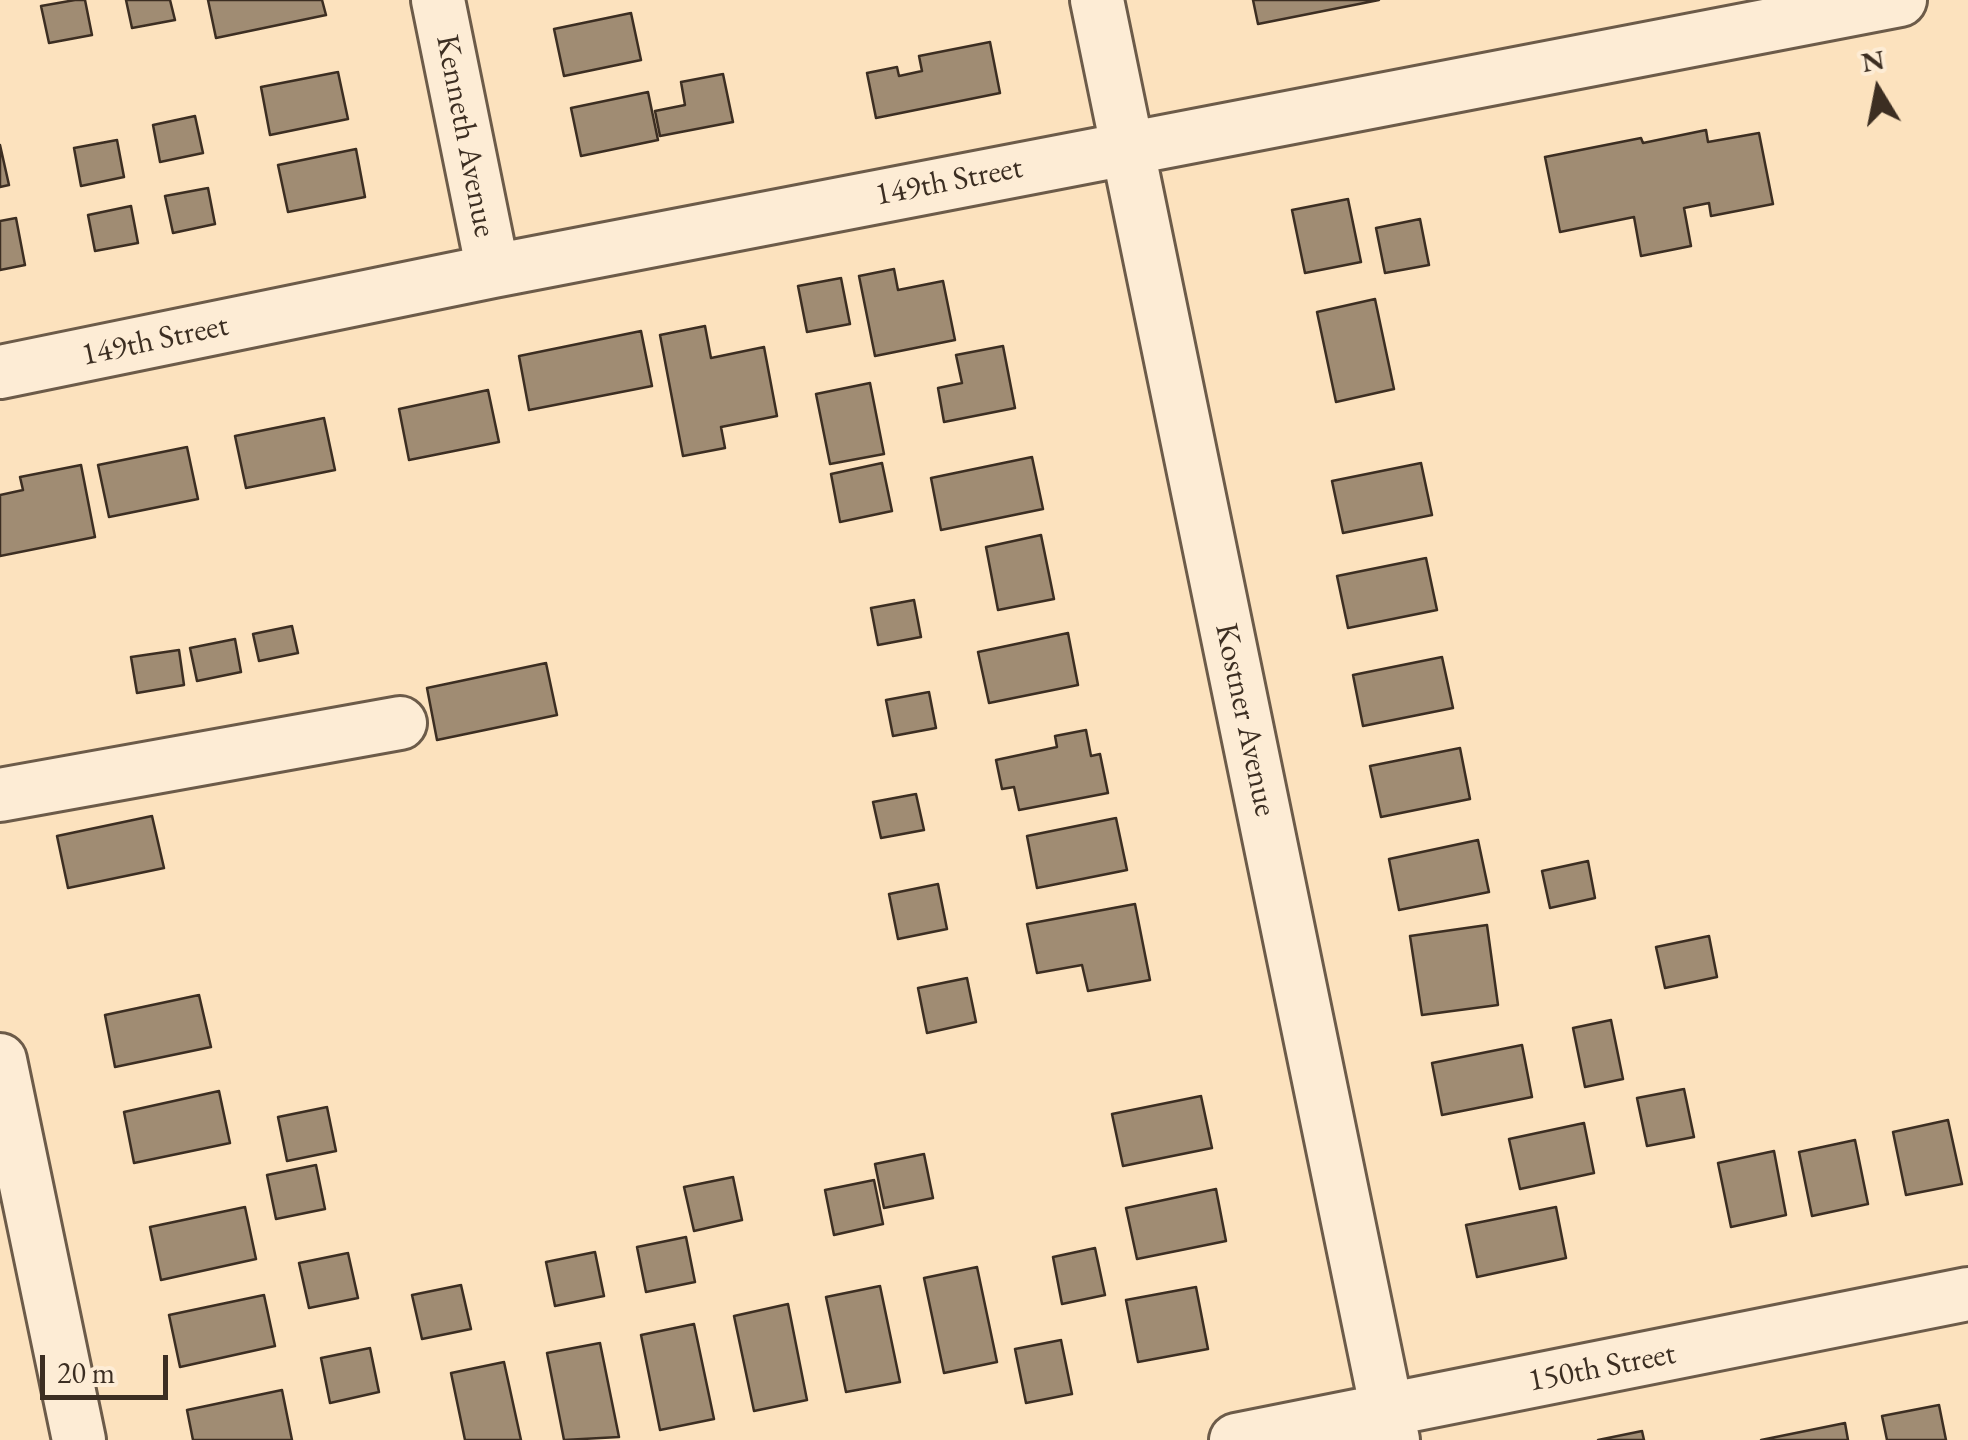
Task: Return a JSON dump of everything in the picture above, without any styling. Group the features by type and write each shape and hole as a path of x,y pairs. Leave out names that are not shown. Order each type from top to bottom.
{"street":[{"name":"Kenneth Avenue","path":"438,0 493,271"},
{"name":"Kostner Avenue","path":"1097,0 1390,1426"},
{"name":"149th Street","path":"0,372 493,271 1900,0"},
{"path":"0,795 400,723"},
{"path":"0,1060 80,1440"},
{"name":"150th Street","path":"1236,1440 1390,1426 1968,1294"}],"building":[{"path":"85,0 92,35 49,43 41,6"},
{"path":"126,0 170,0 175,20 132,28"},
{"path":"208,0 322,0 326,15 216,38"},
{"path":"1253,0 1379,0 1258,24"},
{"path":"631,13 641,60 564,76 554,29"},
{"path":"990,42 1000,93 876,118 867,73 897,67 899,76 922,71 919,56"},
{"path":"338,72 348,119 270,135 261,87"},
{"path":"723,74 733,122 660,136 655,111 685,105 681,82"},
{"path":"648,92 658,140 581,156 571,108"},
{"path":"195,116 203,153 160,162 153,125"},
{"path":"1706,130 1708,142 1759,133 1773,204 1711,216 1709,203 1684,208 1691,246 1641,256 1634,217 1560,232 1545,157"},
{"path":"117,140 124,177 81,186 74,148"},
{"path":"0,145 9,185 0,187"},
{"path":"356,149 365,197 288,212 278,165"},
{"path":"208,188 215,224 173,233 165,196"},
{"path":"1348,199 1361,262 1305,273 1292,210"},
{"path":"131,206 138,243 95,251 88,215"},
{"path":"16,218 25,265 0,270 0,221"},
{"path":"1420,219 1429,265 1385,273 1376,228"},
{"path":"894,269 898,290 943,281 955,340 875,356 859,276"},
{"path":"841,278 850,324 807,332 798,286"},
{"path":"1375,299 1394,389 1336,402 1317,312"},
{"path":"705,326 711,358 764,347 777,416 721,427 725,448 683,456 660,335"},
{"path":"641,331 652,386 529,410 519,356"},
{"path":"1003,346 1015,408 944,422 938,388 962,383 956,355"},
{"path":"870,383 884,454 830,464 816,394"},
{"path":"488,390 499,442 409,460 399,409"},
{"path":"324,418 335,470 246,488 235,436"},
{"path":"187,447 198,499 109,517 98,465"},
{"path":"1032,457 1043,509 941,530 931,478"},
{"path":"882,463 892,511 840,522 831,474"},
{"path":"1421,463 1432,515 1343,533 1332,481"},
{"path":"81,465 95,537 0,556 0,495 23,490 20,477"},
{"path":"1041,535 1054,599 998,610 986,547"},
{"path":"1426,558 1437,610 1348,628 1337,576"},
{"path":"914,600 921,637 878,645 871,608"},
{"path":"292,626 298,653 259,661 253,634"},
{"path":"1068,633 1078,685 989,703 978,652"},
{"path":"235,639 241,672 197,681 190,648"},
{"path":"179,650 184,685 137,693 131,657"},
{"path":"1442,657 1453,708 1363,726 1353,675"},
{"path":"546,663 557,715 437,740 427,688"},
{"path":"929,692 936,728 893,736 886,700"},
{"path":"1086,730 1091,756 1100,754 1108,793 1019,810 1014,787 1002,789 996,760 1057,747 1055,736"},
{"path":"1460,748 1470,799 1381,817 1370,766"},
{"path":"916,794 924,830 881,838 873,802"},
{"path":"152,816 164,868 68,888 57,836"},
{"path":"1116,818 1127,870 1037,888 1027,836"},
{"path":"1478,840 1489,892 1399,910 1389,859"},
{"path":"1588,861 1595,898 1550,908 1542,871"},
{"path":"938,884 947,929 898,939 889,894"},
{"path":"1135,904 1150,980 1088,991 1082,965 1037,973 1027,924"},
{"path":"1487,925 1498,1005 1422,1015 1410,936"},
{"path":"1709,936 1717,977 1665,988 1656,947"},
{"path":"967,978 976,1022 927,1033 918,988"},
{"path":"199,995 211,1047 115,1067 105,1015"},
{"path":"1611,1020 1623,1079 1585,1087 1573,1028"},
{"path":"1522,1045 1532,1097 1442,1115 1432,1063"},
{"path":"1684,1089 1694,1137 1647,1146 1637,1098"},
{"path":"219,1091 230,1143 134,1163 124,1112"},
{"path":"1201,1096 1212,1148 1123,1166 1112,1114"},
{"path":"327,1107 336,1151 287,1161 278,1117"},
{"path":"1948,1120 1962,1184 1906,1195 1893,1132"},
{"path":"1584,1123 1594,1173 1520,1189 1509,1139"},
{"path":"1855,1140 1868,1204 1812,1216 1799,1152"},
{"path":"1774,1151 1786,1215 1731,1227 1718,1163"},
{"path":"924,1154 933,1198 884,1208 875,1164"},
{"path":"316,1165 325,1209 276,1219 267,1175"},
{"path":"733,1177 742,1220 694,1231 684,1187"},
{"path":"874,1180 883,1224 834,1235 825,1190"},
{"path":"1216,1189 1226,1241 1137,1259 1126,1208"},
{"path":"245,1207 256,1259 161,1280 150,1227"},
{"path":"1556,1207 1566,1258 1477,1277 1466,1225"},
{"path":"686,1237 695,1282 646,1292 637,1247"},
{"path":"1095,1248 1105,1295 1062,1304 1053,1257"},
{"path":"595,1252 604,1296 555,1306 546,1262"},
{"path":"348,1253 358,1298 309,1308 299,1263"},
{"path":"977,1267 997,1362 944,1373 924,1278"},
{"path":"461,1285 471,1329 422,1339 412,1295"},
{"path":"880,1286 900,1382 846,1392 826,1297"},
{"path":"1196,1287 1208,1349 1138,1362 1126,1300"},
{"path":"264,1295 275,1346 180,1367 169,1315"},
{"path":"788,1304 807,1400 754,1411 734,1316"},
{"path":"694,1324 714,1419 660,1430 641,1335"},
{"path":"1061,1340 1072,1394 1026,1403 1015,1349"},
{"path":"600,1343 619,1437 564,1440 547,1353"},
{"path":"370,1348 379,1392 330,1403 321,1358"},
{"path":"504,1362 521,1440 465,1440 451,1373"},
{"path":"282,1390 292,1440 193,1440 187,1410"},
{"path":"1939,1405 1946,1440 1887,1440 1882,1416"},
{"path":"1845,1423 1848,1440 1761,1440"},
{"path":"1642,1431 1644,1440 1598,1440"}]}
